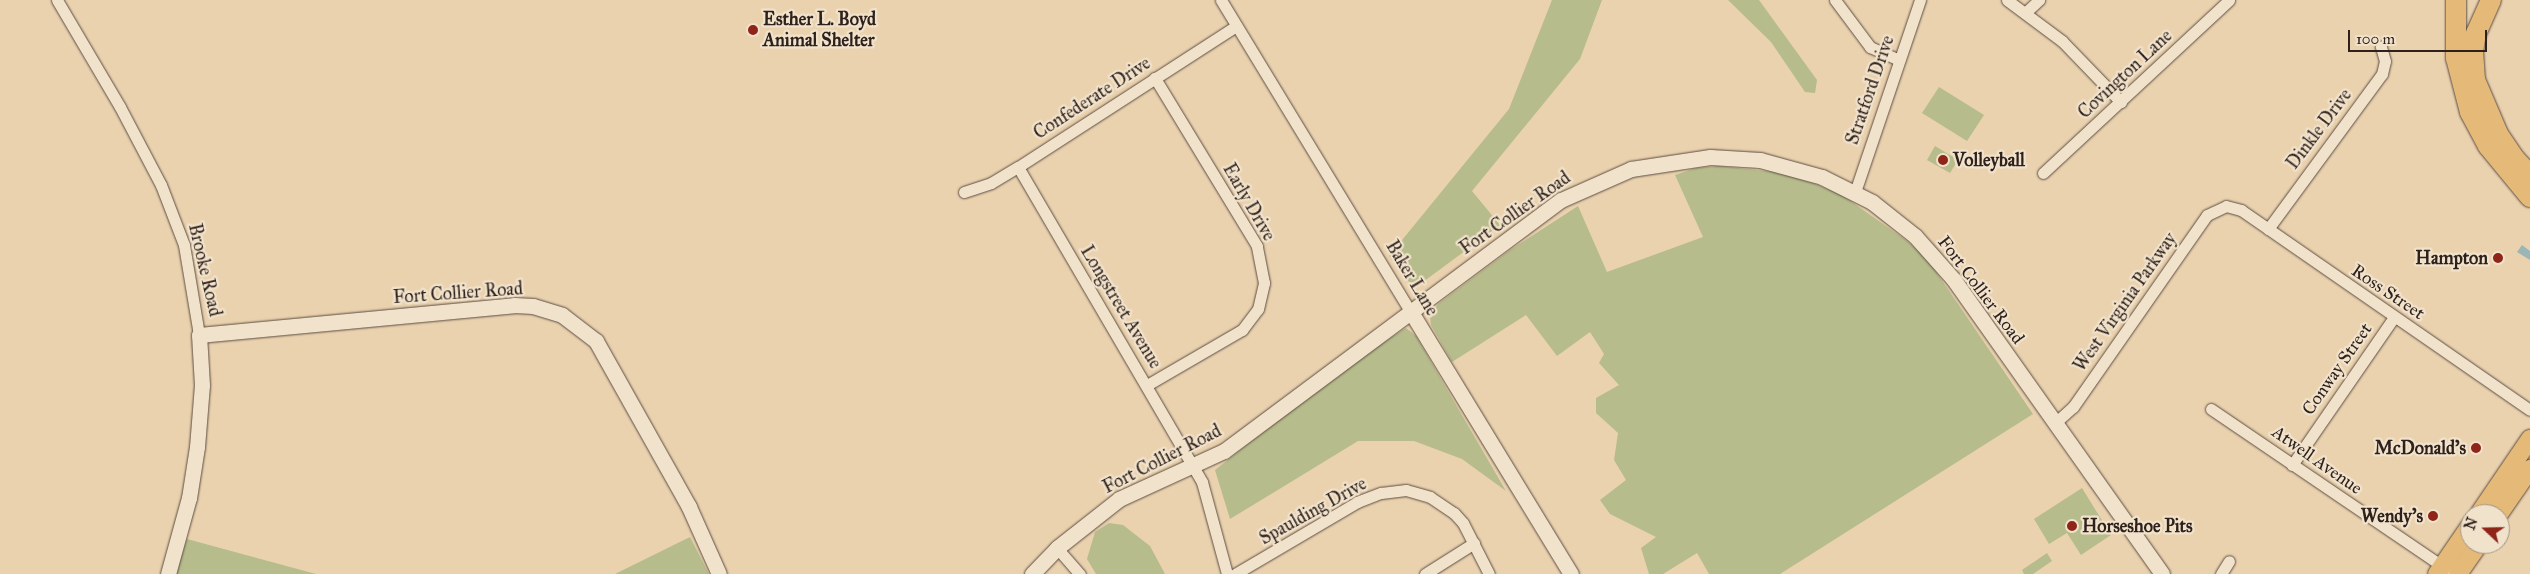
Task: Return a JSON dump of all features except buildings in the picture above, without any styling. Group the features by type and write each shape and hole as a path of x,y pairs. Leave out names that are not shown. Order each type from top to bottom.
{"highway":[{"path":"2456,0 2456,58 2470,112 2488,146 2530,197"},
{"path":"2491,0 2476,33 2473,50 2475,80 2498,134 2515,160 2530,175"}],"main road":[{"path":"2485,504 2530,439"},
{"path":"2507,504 2530,469"},
{"path":"2444,571 2460,543"},
{"path":"2458,574 2472,554"}],"street":[{"name":"Brooke Road","path":"57,0 120,107 161,185 184,245 199,335 202,386 198,438 188,498 168,574"},
{"name":"Baker Lane","path":"1221,0 1571,574"},
{"path":"1835,0 1870,47 1899,60"},
{"name":"Stratford Drive","path":"1855,192 1920,0"},
{"path":"2007,0 2026,12 2062,41 2121,102"},
{"path":"2026,12 2039,0"},
{"name":"Covington Lane","path":"2043,173 2229,0"},
{"name":"Confederate Drive","path":"964,192 991,183 1236,26"},
{"name":"Dinkle Drive","path":"2268,229 2382,74 2385,61 2381,47"},
{"name":"Early Drive","path":"1146,385 1242,330 1258,309 1264,283 1256,246 1155,78"},
{"name":"Fort Collier Road","path":"1032,574 1057,548 1119,499 1145,485 1194,467 1239,440 1556,203 1593,183 1630,169 1697,157 1750,159 1797,168 1855,192 1893,217 1937,258 2162,574"},
{"name":"Longstreet Avenue","path":"1018,166 1194,467 1209,501 1227,574"},
{"name":"Ross Street","path":"2226,206 2241,210 2530,410"},
{"name":"West Virginia Parkway","path":"2056,423 2073,407 2207,215 2226,206"},
{"name":"Fort Collier Road","path":"199,335 514,305 533,306 562,315 596,341 688,507 718,574"},
{"name":"Conway Street","path":"2292,465 2394,317"},
{"name":"Atwell Avenue","path":"2211,409 2444,571"},
{"name":"Spaulding Drive","path":"1235,574 1357,502 1392,491 1417,492 1441,503 1463,523 1488,574"},
{"path":"1425,574 1474,543"},
{"path":"1057,548 1080,574"},
{"path":"2222,574 2229,561"}],"green space":[{"path":"1552,0 1602,0 1580,59 1472,191 1500,225 1423,282 1409,282 1389,256 1509,109"},
{"path":"1728,0 1759,0 1817,80 1815,93 1805,92 1771,42"},
{"path":"1939,87 1984,115 1967,141 1922,113"},
{"name":"Volleyball","path":"1935,146 1958,160 1950,173 1927,160"},
{"path":"1718,166 1776,172 1813,183 1842,195 1907,241 1926,257 2033,414 1780,574 1709,574 1697,553 1663,574 1649,574 1641,548 1656,537 1610,514 1600,500 1626,480 1614,460 1618,433 1596,413 1596,398 1619,385 1599,363 1604,354 1590,332 1557,356 1526,315 1452,362 1431,325 1430,316 1438,304 1510,250 1578,206 1607,272 1703,237 1675,175 1696,168"},
{"path":"1406,328 1416,336 1506,491 1462,459 1414,441 1358,441 1230,519 1215,470 1348,365"},
{"name":"Horseshoe Pits","path":"2082,488 2111,535 2081,555 2067,533 2049,544 2034,519"},
{"path":"1109,523 1123,525 1150,546 1165,574 1096,574 1087,559 1095,532"},
{"path":"690,537 709,574 615,574"},
{"path":"187,539 316,574 175,574"},
{"path":"2047,553 2052,561 2033,574 2024,574 2022,570"}],"water":[{"path":"2522,245 2530,251 2530,260 2517,252"}],"place":[{"name":"Esther L. Boyd Animal Shelter","path":"753,30"},
{"name":"Volleyball","path":"1943,160"},
{"name":"Hampton","path":"2498,258"},
{"name":"McDonald's","path":"2476,448"},
{"name":"Wendy's","path":"2433,516"},
{"name":"Horseshoe Pits","path":"2072,526"}]}
